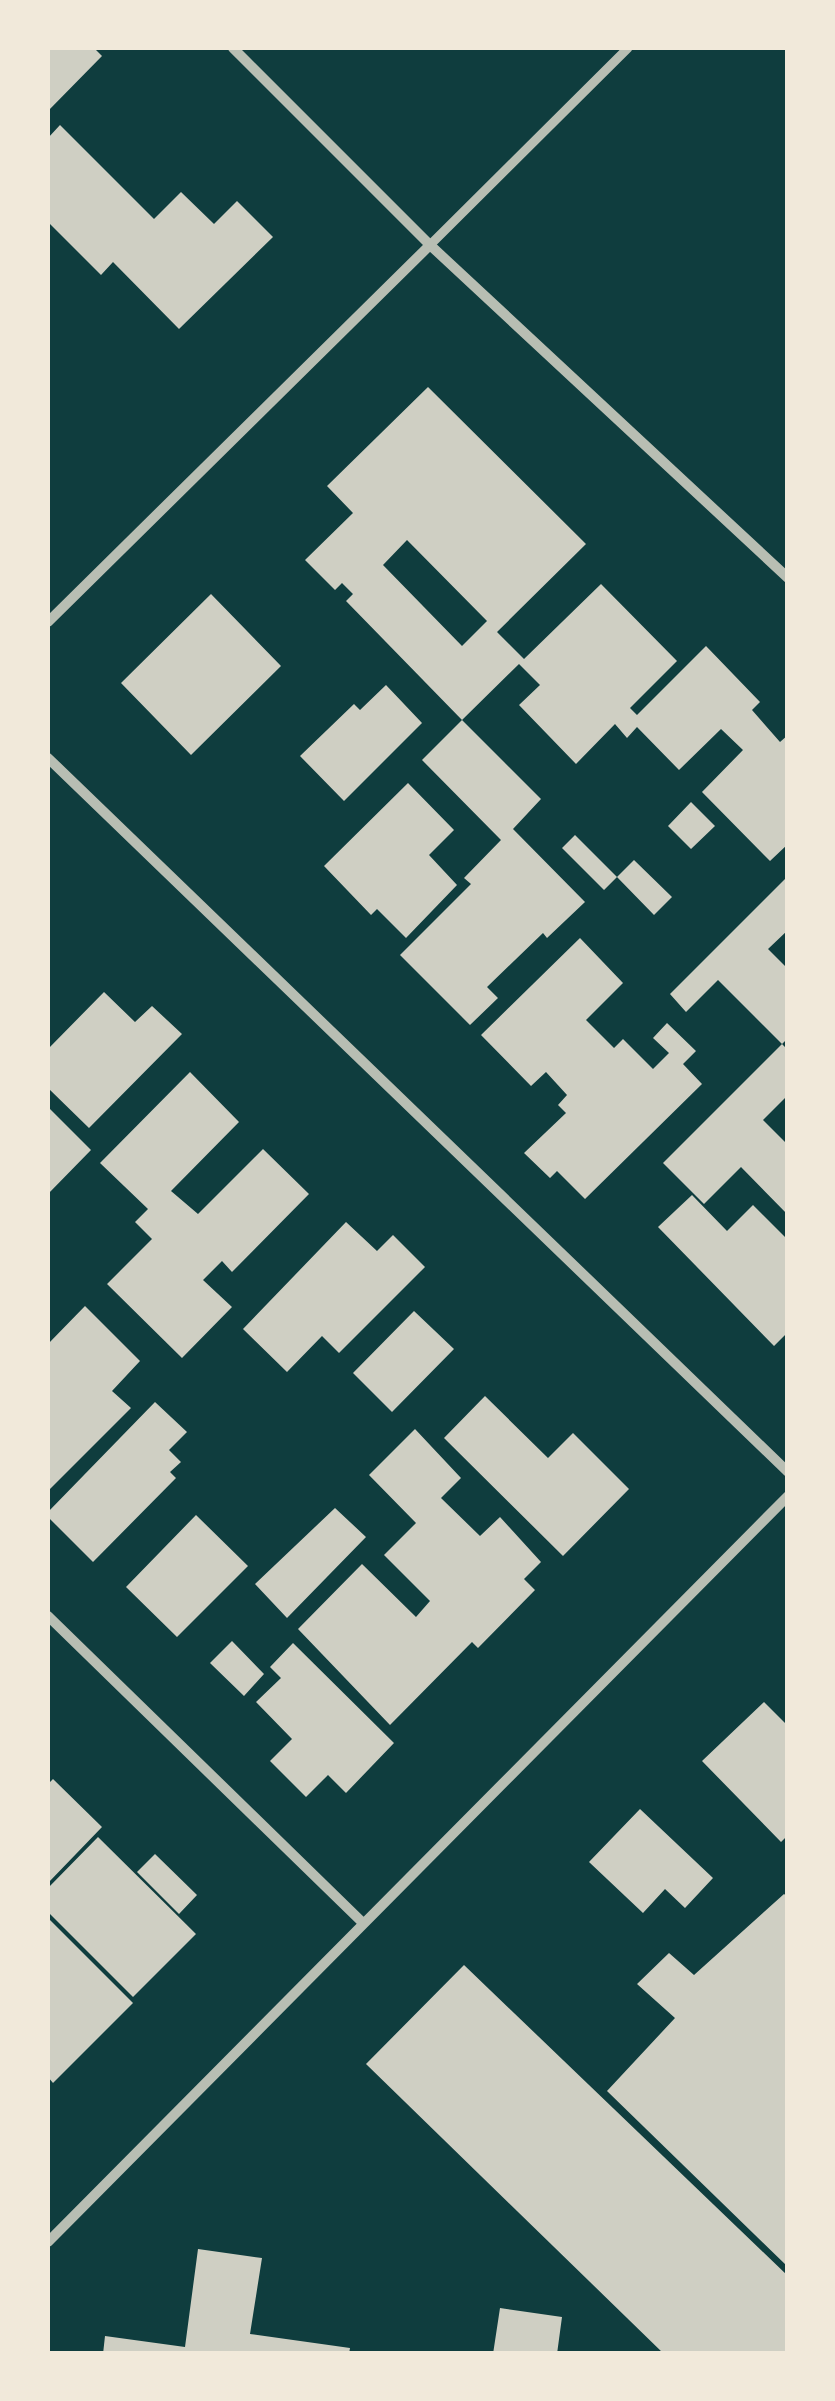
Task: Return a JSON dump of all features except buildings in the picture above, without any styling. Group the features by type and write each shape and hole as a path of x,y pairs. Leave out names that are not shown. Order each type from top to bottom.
{"street":[{"path":"233,48 430,245 788,578"},
{"path":"48,622 628,48"},
{"path":"48,758 788,1472"},
{"path":"48,2242 788,1496"},
{"path":"48,1616 364,1923"}]}
